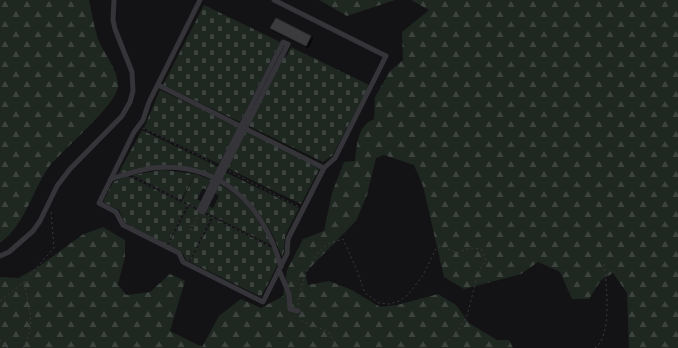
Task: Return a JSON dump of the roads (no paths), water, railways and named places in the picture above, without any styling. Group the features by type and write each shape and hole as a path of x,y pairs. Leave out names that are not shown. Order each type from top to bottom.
{"lane":[{"path":"0,256 9,252 33,231 62,180 74,164 122,116 130,102 133,91 133,77 115,29 113,20 114,0"},
{"path":"200,0 158,85 143,120 134,132 99,203 116,212 123,225 179,253 183,262 263,302 287,254 288,239 324,168 335,158 386,56 274,0"},
{"path":"201,211 288,44 283,42 243,128"},
{"path":"158,85 324,168"},
{"path":"111,179 151,168 191,171 217,180 239,195 258,215 271,236 289,294 290,309 298,311"}]}
